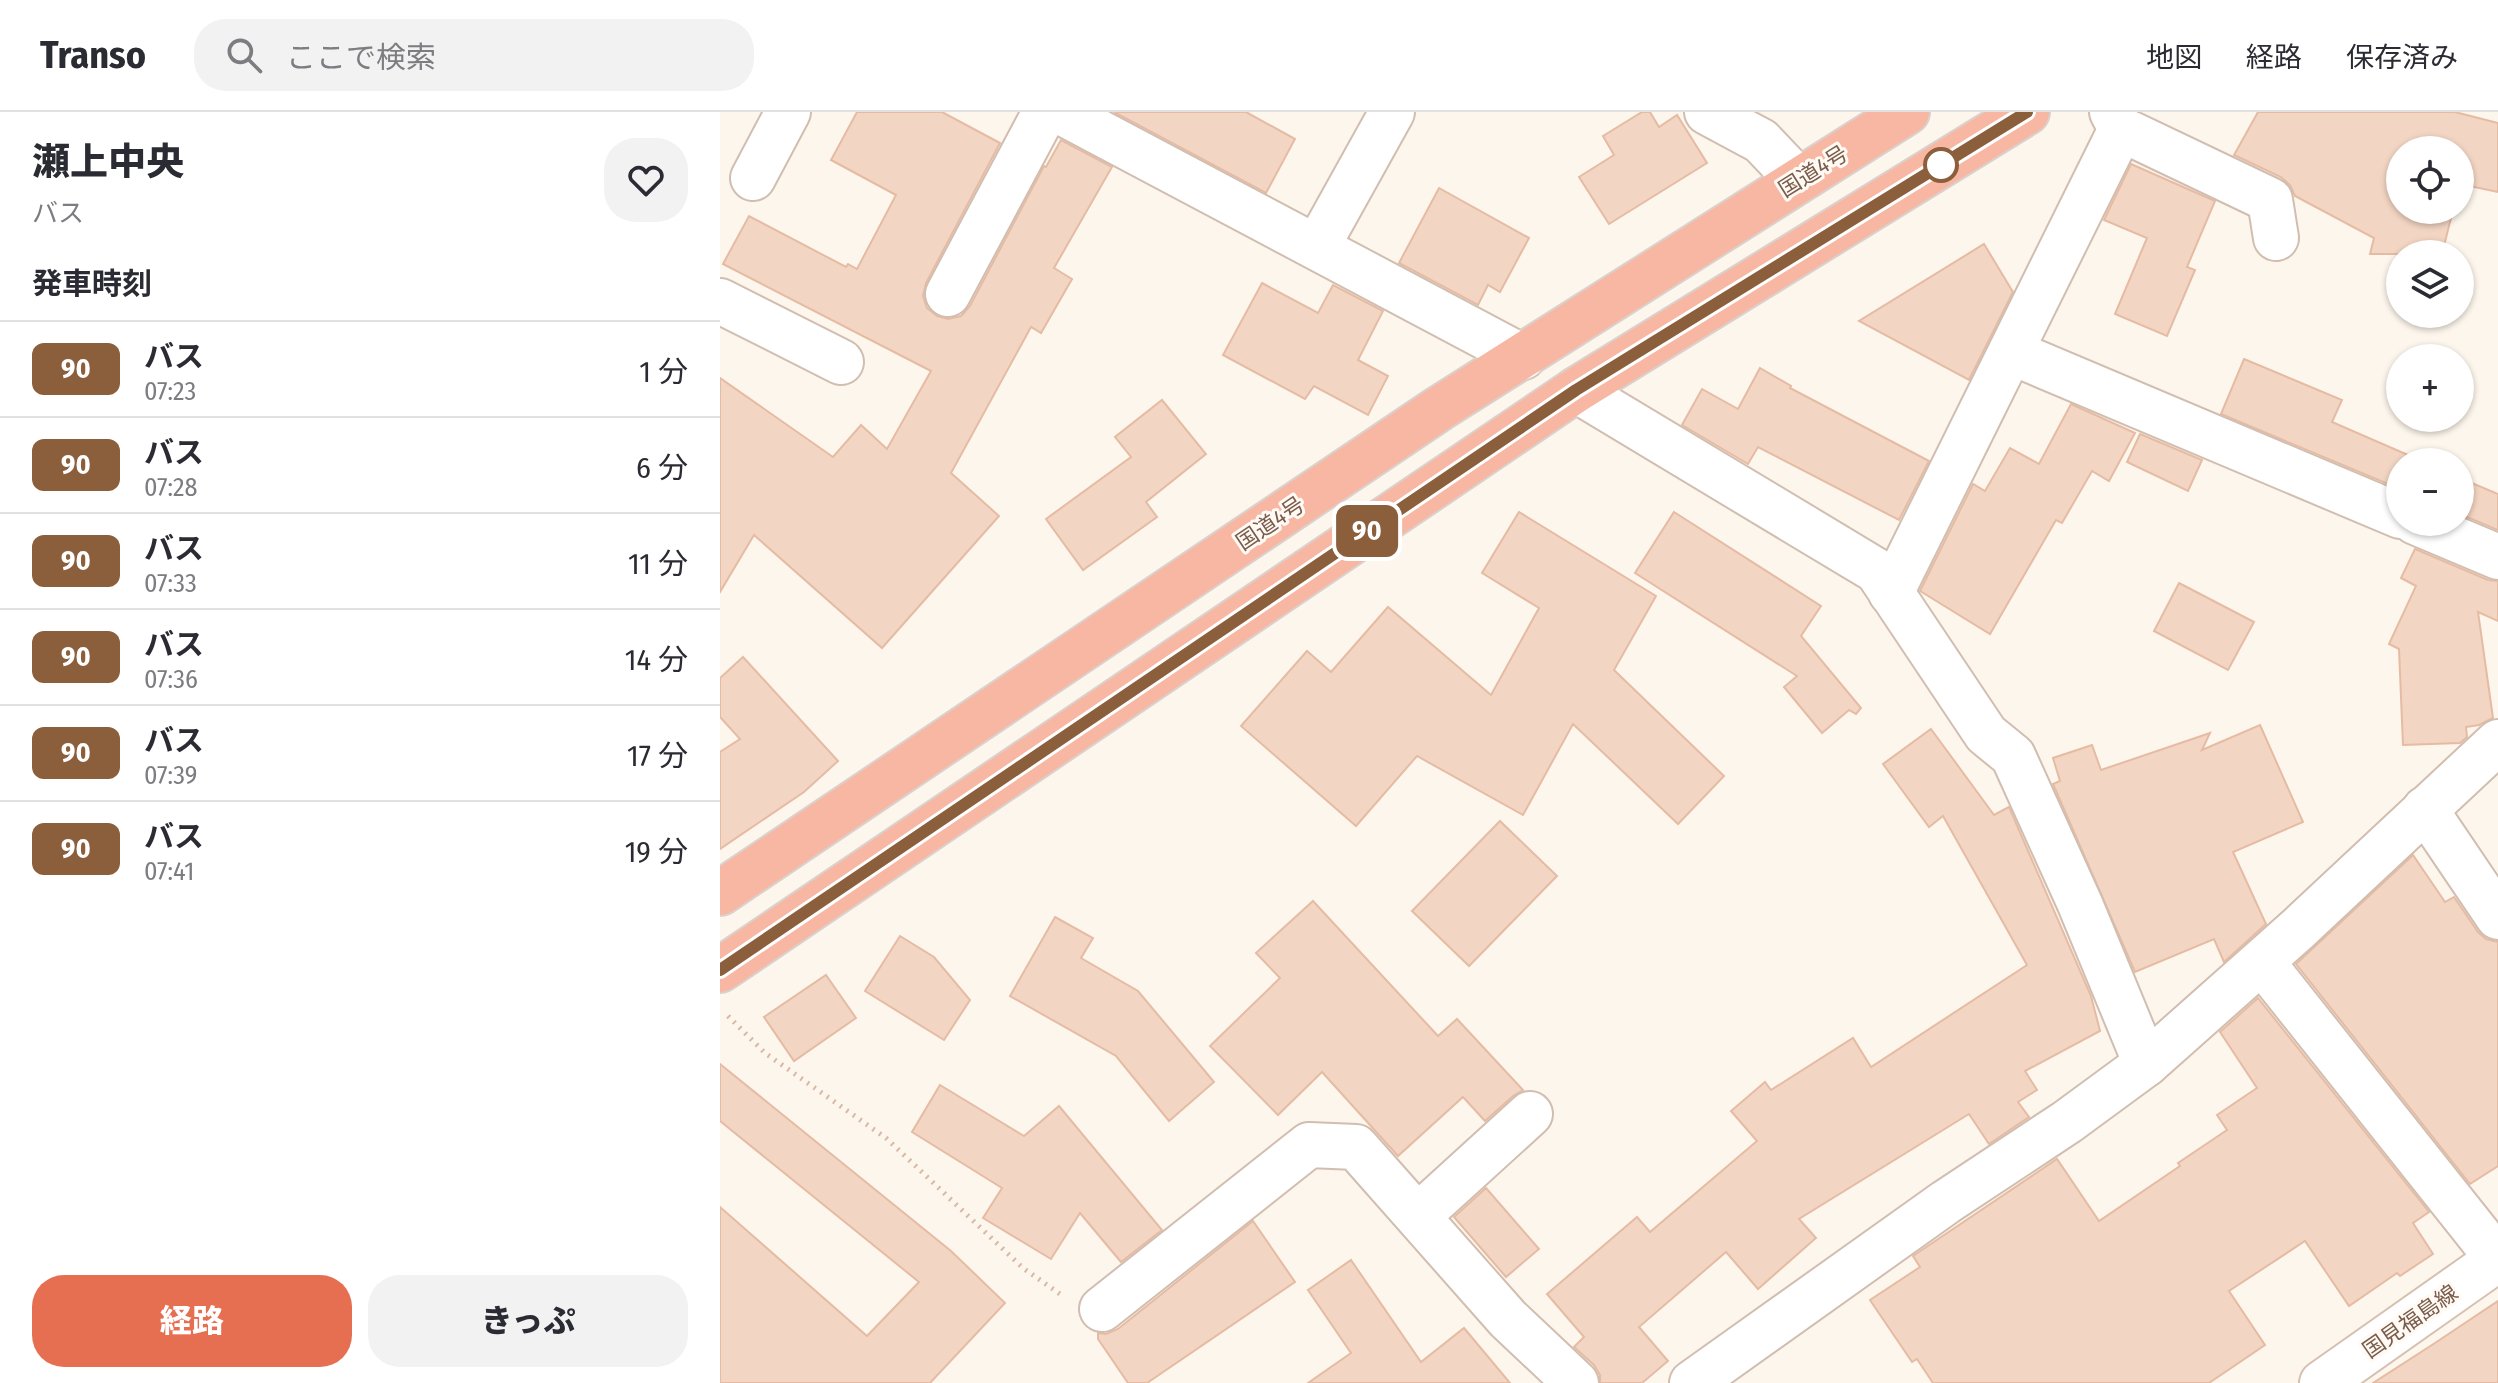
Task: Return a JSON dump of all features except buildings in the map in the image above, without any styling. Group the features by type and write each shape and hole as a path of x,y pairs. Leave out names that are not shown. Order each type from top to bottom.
{"highway":[{"name":"国道4号","path":"720,893 1427,417 1907,112"},
{"path":"720,970 1576,390 2027,112"}],"street":[{"path":"753,178 788,112"},
{"path":"948,294 1045,112"},
{"path":"1061,112 1523,357"},
{"path":"1317,247 1392,112"},
{"path":"1707,112 1761,141 1798,180"},
{"path":"1891,593 2011,352 2116,120 2270,200 2276,238"},
{"path":"720,301 841,362"},
{"path":"2011,352 2386,510"},
{"path":"1576,390 1877,571 1986,734 2013,756 2080,904 2146,1064"},
{"path":"2448,536 2498,557"},
{"path":"1692,1383 2146,1064 2262,962 2498,742"},
{"path":"2425,809 2498,917"},
{"path":"2262,962 2498,1259"},
{"path":"1418,1216 1530,1114"},
{"path":"1102,1309 1309,1145 1356,1147 1508,1319 1576,1383"},
{"name":"国見福島線","path":"2322,1383 2498,1259"}],"path":[{"path":"720,1006 765,1053 886,1138 1023,1268 1090,1311 1102,1309"}],"bus line":[{"name":"90","path":"720,970 1576,390 2027,112"}]}
